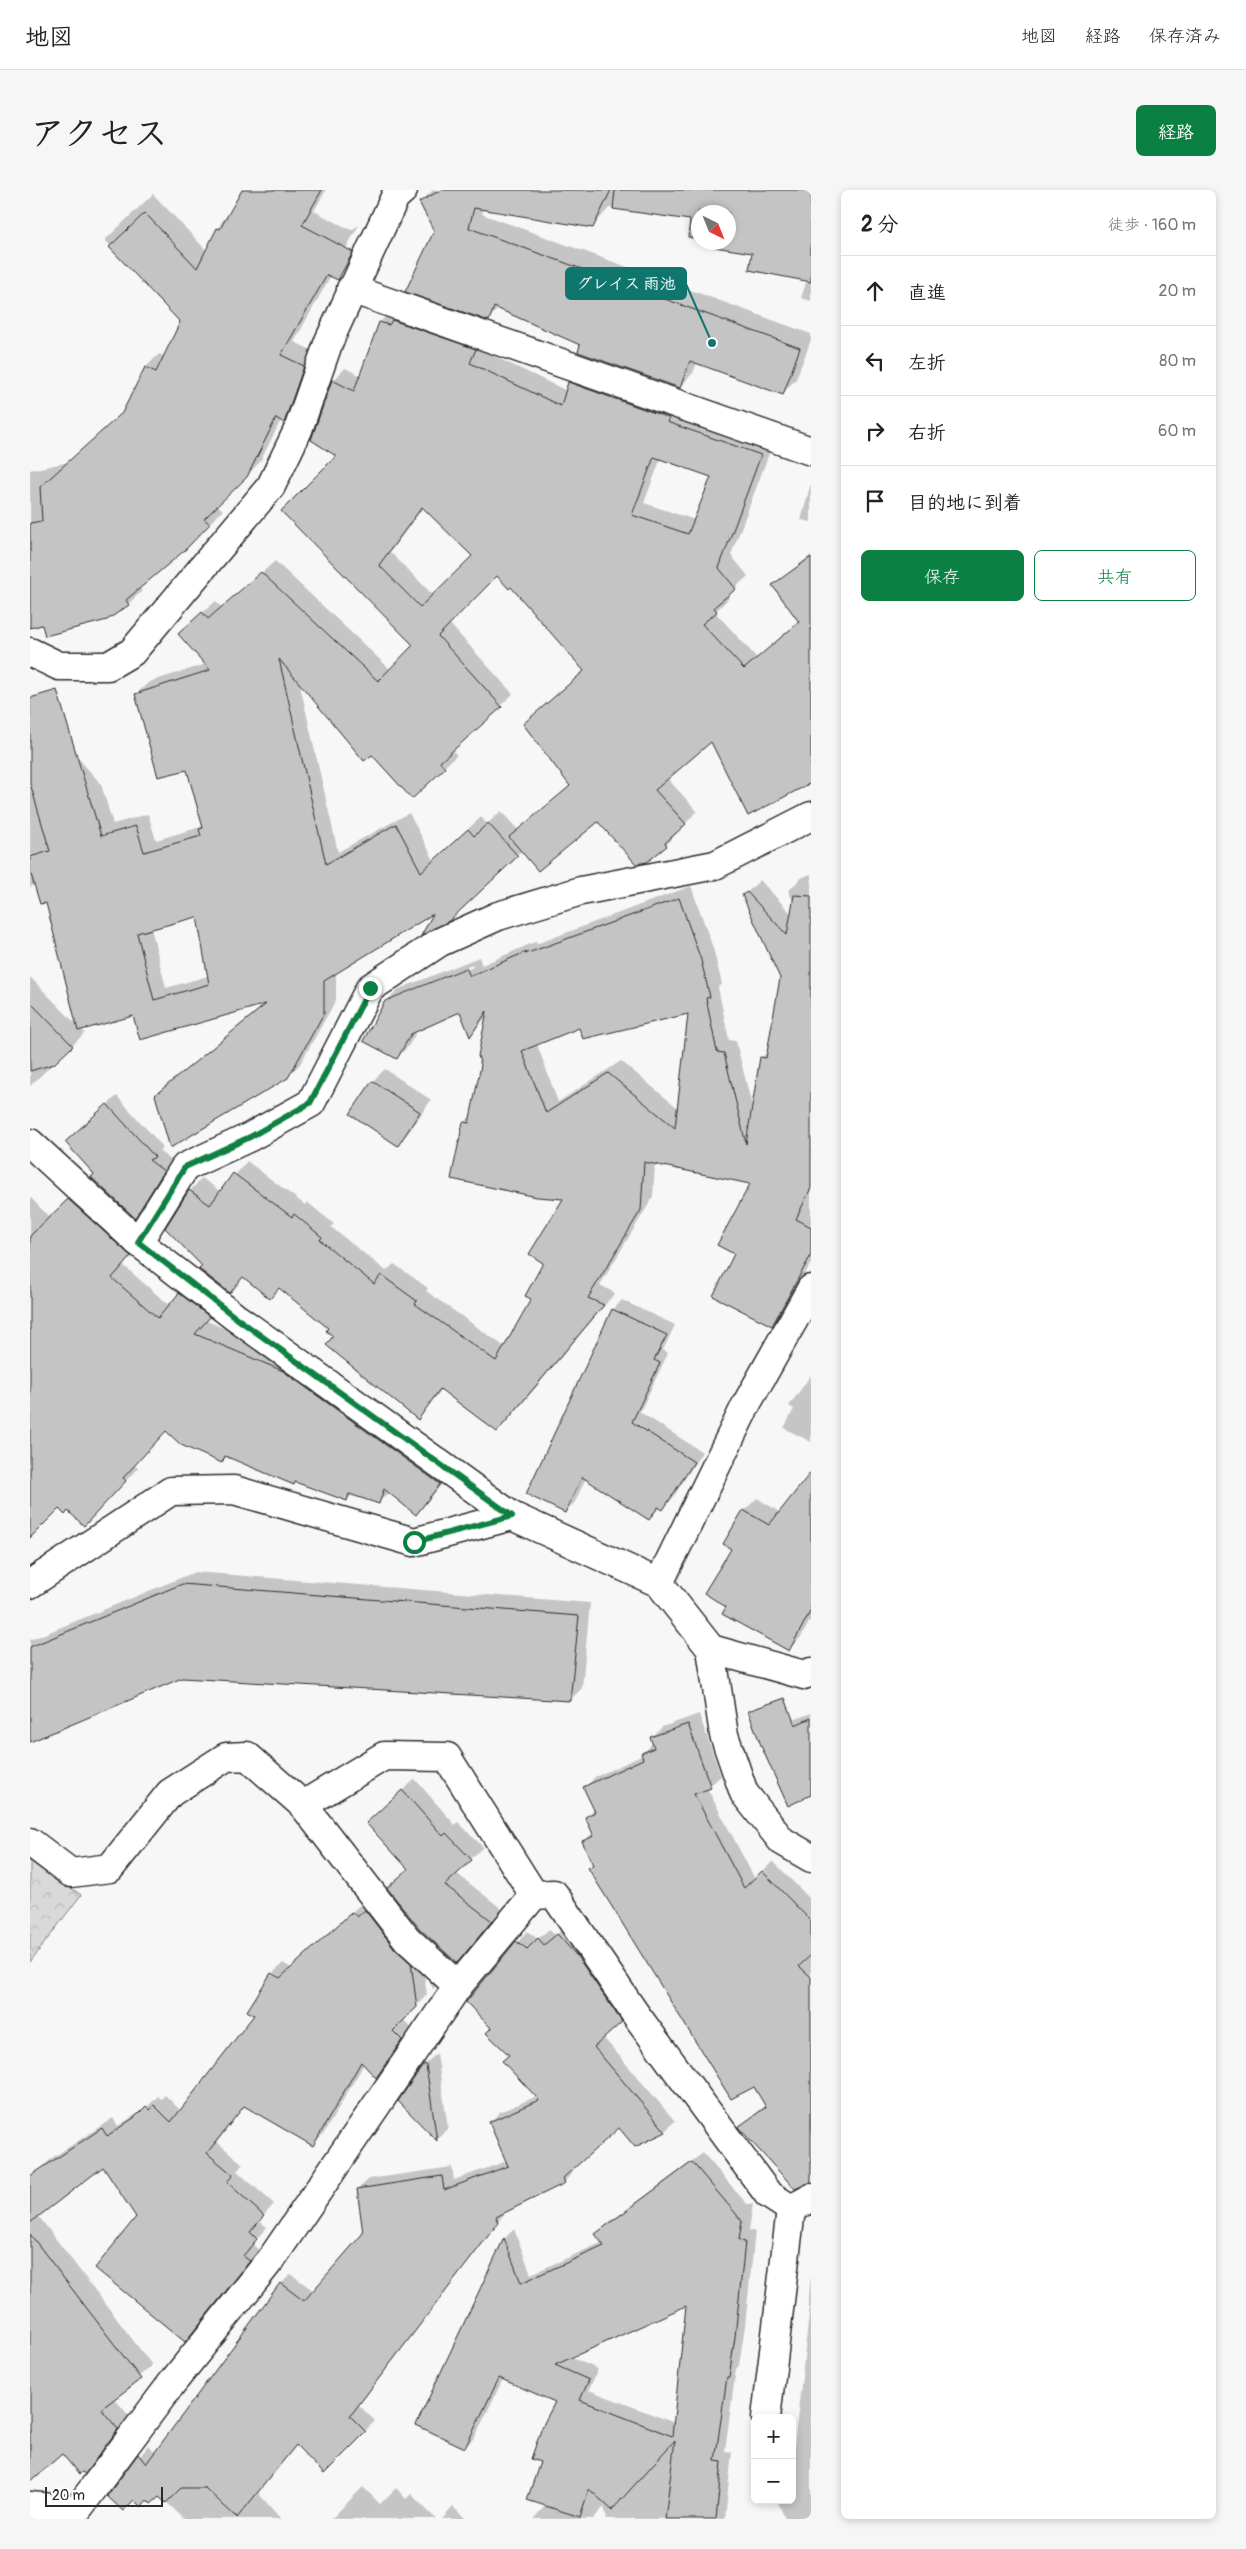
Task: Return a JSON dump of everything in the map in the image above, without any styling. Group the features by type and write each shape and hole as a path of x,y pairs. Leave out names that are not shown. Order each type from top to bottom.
{"street":[{"path":"30,652 59,666 108,666 132,652 271,486 298,430 329,341 351,289 395,197 403,190"},
{"path":"351,289 811,451"},
{"path":"138,1242 185,1167 250,1137 310,1103 370,988 440,942 498,916 582,891 715,865 811,816"},
{"path":"35,1158 138,1242 235,1317 512,1516 659,1583 711,1649 724,1734 744,1792 782,1840 811,1858"},
{"path":"659,1583 747,1403 811,1288"},
{"path":"30,1584 171,1491 234,1490 414,1542 512,1516"},
{"path":"711,1649 804,1675 811,1672"},
{"path":"30,1842 71,1873 110,1868 170,1793 226,1757 247,1756 303,1805 407,1939 458,1986"},
{"path":"303,1805 384,1756 447,1758 534,1895"},
{"path":"30,2506 77,2510 172,2383 272,2258 458,1986 534,1895 554,1894 634,2012 768,2194 801,2203 767,2414"}],"green space":[{"path":"30,1859 81,1895 30,1962"}],"building":[{"path":"242,190 322,190 302,225 353,252 338,280 327,275 281,355 304,366 284,423 276,418 247,477 204,519 210,524 185,550 126,600 129,605 107,620 45,636 42,625 30,628 30,523 42,521 40,487 122,413 145,367 156,372 180,322 109,247 145,213 197,268 217,228 220,229"},
{"path":"441,190 611,190 593,228 474,208 469,228 800,348 783,395 690,361 680,388 578,352 580,345 494,307 489,321 405,292 434,231 419,202"},
{"path":"615,190 811,190 811,282 749,270 752,253 733,250 736,250 736,205 691,205 691,238 688,237 690,220 613,209"},
{"path":"392,320 476,349 470,363 561,406 568,382 669,418 667,422 761,455 719,568 736,589 714,607 717,612 702,624 744,669 799,622 772,585 811,557 811,783 748,816 711,742 655,790 686,824 665,843 667,846 647,862 636,864 598,822 538,871 509,837 570,786 523,724 584,671 511,587 509,589 497,576 438,636 502,707 440,762 445,768 412,799 372,755 364,761 279,659 326,864 396,824 421,872 468,829 474,836 488,823 518,856 449,921 421,936 433,914 324,981 324,1013 288,1078 170,1148 155,1095 266,1004 140,1040 133,1016 78,1031 46,903 40,904 30,871 30,857 50,851 30,783 30,698 57,690 101,836 136,826 144,852 201,836 199,829 203,828 187,770 158,777 135,694 210,670 178,634 202,612 208,619 261,572 378,681 413,645 281,511 336,456 311,440 332,380 354,391 379,322 389,325","holes":["654,457 711,477 688,534 632,515","422,507 472,556 420,607 379,565","197,917 209,984 154,1000 137,933"]},
{"path":"747,892 787,935 794,895 811,896 811,1188 796,1219 811,1227 811,1255 772,1326 713,1296 734,1254 717,1245 750,1184 644,1162 641,1210 588,1298 604,1305 497,1432 440,1389 418,1420 326,1345 333,1336 326,1331 328,1328 279,1288 270,1299 243,1277 230,1293 199,1269 202,1266 165,1228 189,1190 210,1205 233,1173 292,1217 294,1214 322,1237 320,1240 374,1284 381,1275 417,1301 415,1304 496,1361 531,1299 525,1296 543,1263 529,1254 563,1199 537,1197 451,1179 463,1122 469,1123 481,1065 478,1056 487,1011 470,1037 460,1012 411,1034 397,1059 363,1041 385,1001 466,968 470,976 528,951 525,954 679,898 701,960 710,997 706,998 717,1052 724,1053 746,1144 760,1057 766,1058 780,978 742,895","holes":["688,1014 675,1128 608,1073 546,1113 522,1051 579,1028 583,1039"]},
{"path":"30,1002 73,1046 54,1064 30,1071"},
{"path":"372,1081 420,1112 398,1146 350,1114"},
{"path":"107,1104 155,1157 149,1160 164,1171 135,1218 91,1177 94,1174 65,1142"},
{"path":"68,1199 131,1256 112,1278 158,1318 179,1293 210,1317 195,1334 283,1371 440,1484 416,1515 384,1489 379,1504 349,1494 347,1501 295,1482 294,1485 225,1456 222,1463 181,1445 166,1431 123,1478 126,1481 84,1526 68,1511 65,1515 59,1509 30,1538 30,1236"},
{"path":"612,1309 667,1335 654,1360 660,1363 632,1422 694,1462 663,1510 658,1507 649,1520 582,1477 565,1513 526,1494"},
{"path":"811,1472 811,1610 789,1651 722,1614 726,1607 704,1593 731,1549 723,1544 743,1510 769,1525"},
{"path":"182,1584 579,1616 570,1701 182,1678 30,1742 30,1647"},
{"path":"785,1698 795,1725 811,1718 811,1795 788,1806 748,1711"},
{"path":"688,1724 711,1788 694,1794 744,1888 762,1871 811,1921 811,1955 799,1966 811,1977 811,2182 795,2189 738,2127 766,2107 754,2087 731,2099 588,1868 593,1865 582,1841 594,1836 585,1817 595,1812 583,1787 643,1759 641,1753 654,1748 650,1737"},
{"path":"402,1790 443,1836 446,1833 472,1860 445,1885 492,1921 457,1963 419,1928 387,1888 408,1869 366,1823"},
{"path":"365,1910 395,1949 411,1963 417,2007 393,2031 402,2040 376,2078 361,2062 313,2146 244,2106 207,2153 233,2175 227,2182 264,2216 250,2232 257,2239 243,2256 250,2261 185,2342 95,2268 136,2217 103,2167 30,2223 30,2176 102,2128 107,2136 135,2117 146,2106 150,2110 154,2105 171,2122 254,2015 247,2011 271,1973 280,1978 352,1912 357,1917"},
{"path":"557,1934 577,1956 622,2022 594,2047 666,2132 635,2147 619,2128 563,2178 565,2183 496,2217 498,2223 350,2416 366,2432 324,2474 296,2445 237,2518 205,2488 181,2488 166,2503 159,2497 151,2504 147,2500 141,2507 134,2500 123,2511 107,2496 138,2454 146,2464 280,2283 304,2301 363,2233 357,2189 442,2176 444,2190 508,2166 489,2122 539,2100 502,2061 509,2055 486,2033 491,2028 466,2002 516,1941 527,1949 538,1938 544,1945"},
{"path":"424,2064 426,2065 437,2141 398,2101"},
{"path":"692,2162 742,2221 739,2240 745,2242 735,2337 729,2377 727,2377 715,2461 722,2462 716,2519 665,2519 675,2440 612,2510 589,2489 580,2517 527,2500 540,2462 531,2459 542,2427 555,2402 499,2378 465,2448 416,2425 504,2238 521,2283 604,2246 595,2234","holes":["686,2306 672,2436 580,2400 589,2380 555,2365"]},
{"path":"30,2234 141,2379 101,2409 118,2429 85,2474 82,2472 79,2474 62,2454 30,2482"}],"place":[{"name":"グレイス 雨池","path":"712,343"}],"route":[{"path":"370,988 310,1103 250,1137 185,1167 138,1242 235,1317 512,1516 414,1542"}]}
